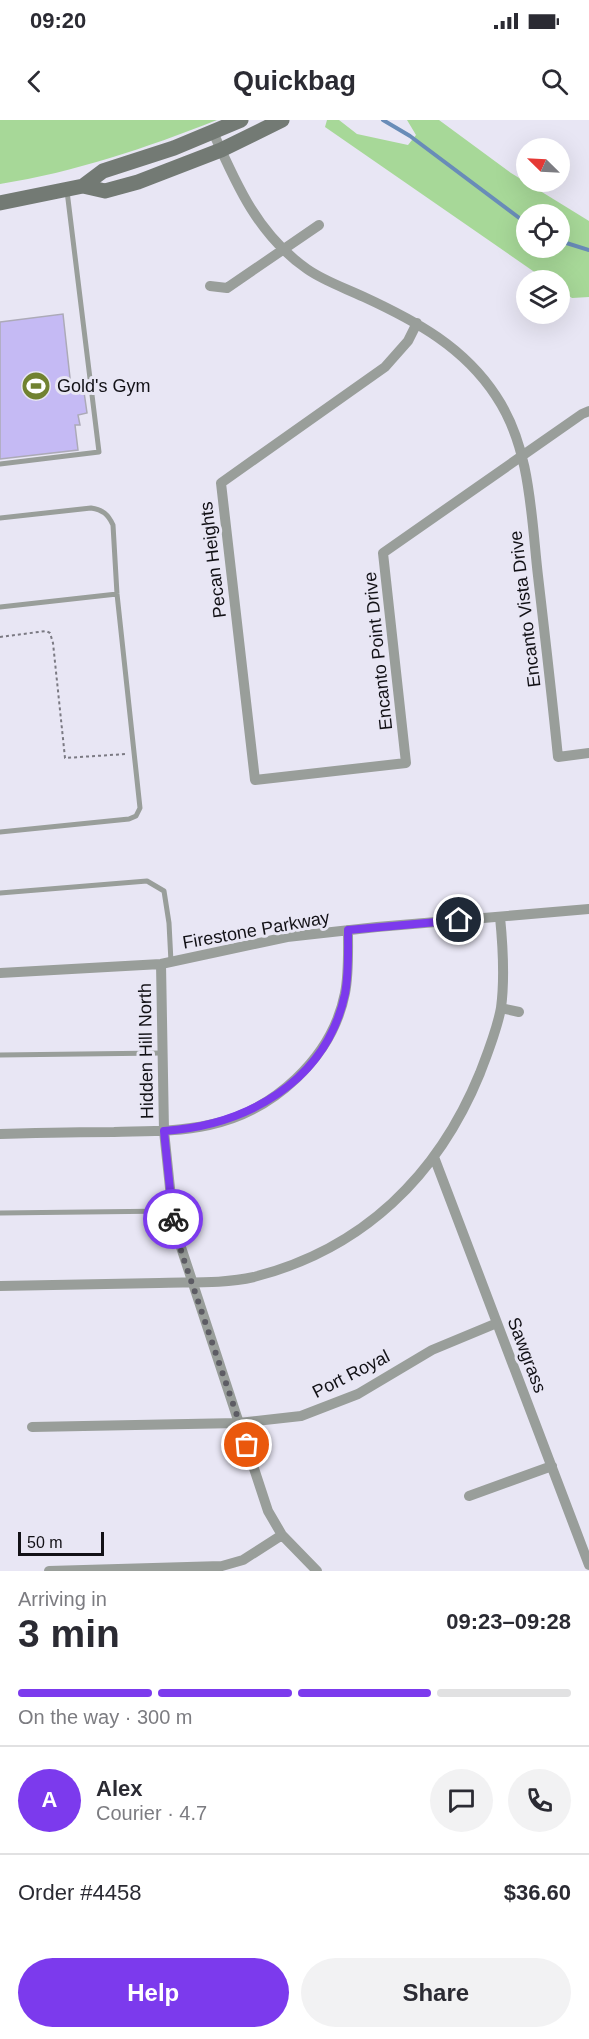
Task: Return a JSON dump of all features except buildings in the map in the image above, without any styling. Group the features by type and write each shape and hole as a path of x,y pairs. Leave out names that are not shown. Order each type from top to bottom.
{"street":[{"path":"0,203 83,186 103,171 174,148 241,120"},
{"path":"83,186 105,191 157,175 221,150 282,120"},
{"path":"213,132 239,192 285,250 318,276 417,323 453,348 478,372 505,411 522,457"},
{"path":"210,286 227,288 320,225"},
{"name":"Pecan Heights","path":"255,780 221,483 385,367 408,341 417,323"},
{"name":"Encanto Point Drive","path":"255,780 406,763 383,553 589,411"},
{"name":"Encanto Vista Drive","path":"522,457 558,757 589,753"},
{"name":"Firestone Parkway","path":"0,973 166,963 287,937 589,909"},
{"path":"0,1286 192,1282 252,1277 307,1258 336,1244 373,1220 401,1195 434,1157 465,1108 490,1048 501,1008 503,968 500,917"},
{"path":"0,1134 164,1131 209,1125 244,1114 276,1096 303,1071 325,1042 342,1003 347,980 348,930"},
{"name":"Hidden Hill North","path":"166,963 162,1053 164,1131 174,1226 268,1511 282,1535 317,1571"},
{"path":"501,1008 519,1012"},
{"name":"Sawgrass","path":"434,1157 589,1565"},
{"name":"Port Royal","path":"32,1427 239,1423 301,1416 358,1394 432,1350 497,1323"},
{"path":"469,1496 552,1466"},
{"path":"49,1571 222,1566 243,1560 282,1535"}],"lane":[{"path":"0,464 99,452 67,190"},
{"path":"0,518 91,508 102,510 113,525 117,594 140,808 136,816 129,819 0,832"},
{"path":"0,607 117,594"},
{"path":"0,893 147,881 164,891 169,923 166,963"},
{"path":"0,1055 162,1053"},
{"path":"0,1213 171,1211"}],"path":[{"path":"0,637 46,631 50,633 65,758 135,753"}],"green space":[{"path":"0,120 217,120 110,158 56,173 0,184"},
{"path":"327,120 339,120 357,134 408,145 416,135 407,120 439,120 516,176 516,192 542,192 561,204 516,204 516,258 570,258 570,209 589,221 589,297 570,297 570,270 532,270 325,127"}],"waterway":[{"path":"383,120 410,136 516,216"},
{"path":"570,244 589,250"}],"way so far":[{"path":"173,1219 182,1254 247,1445"}],"place":[{"name":"Gold's Gym","path":"36,386"}],"route":[{"path":"173,1219 164,1131 209,1125 244,1114 276,1096 303,1071 325,1042 345,996 348,930 459,920"}]}
